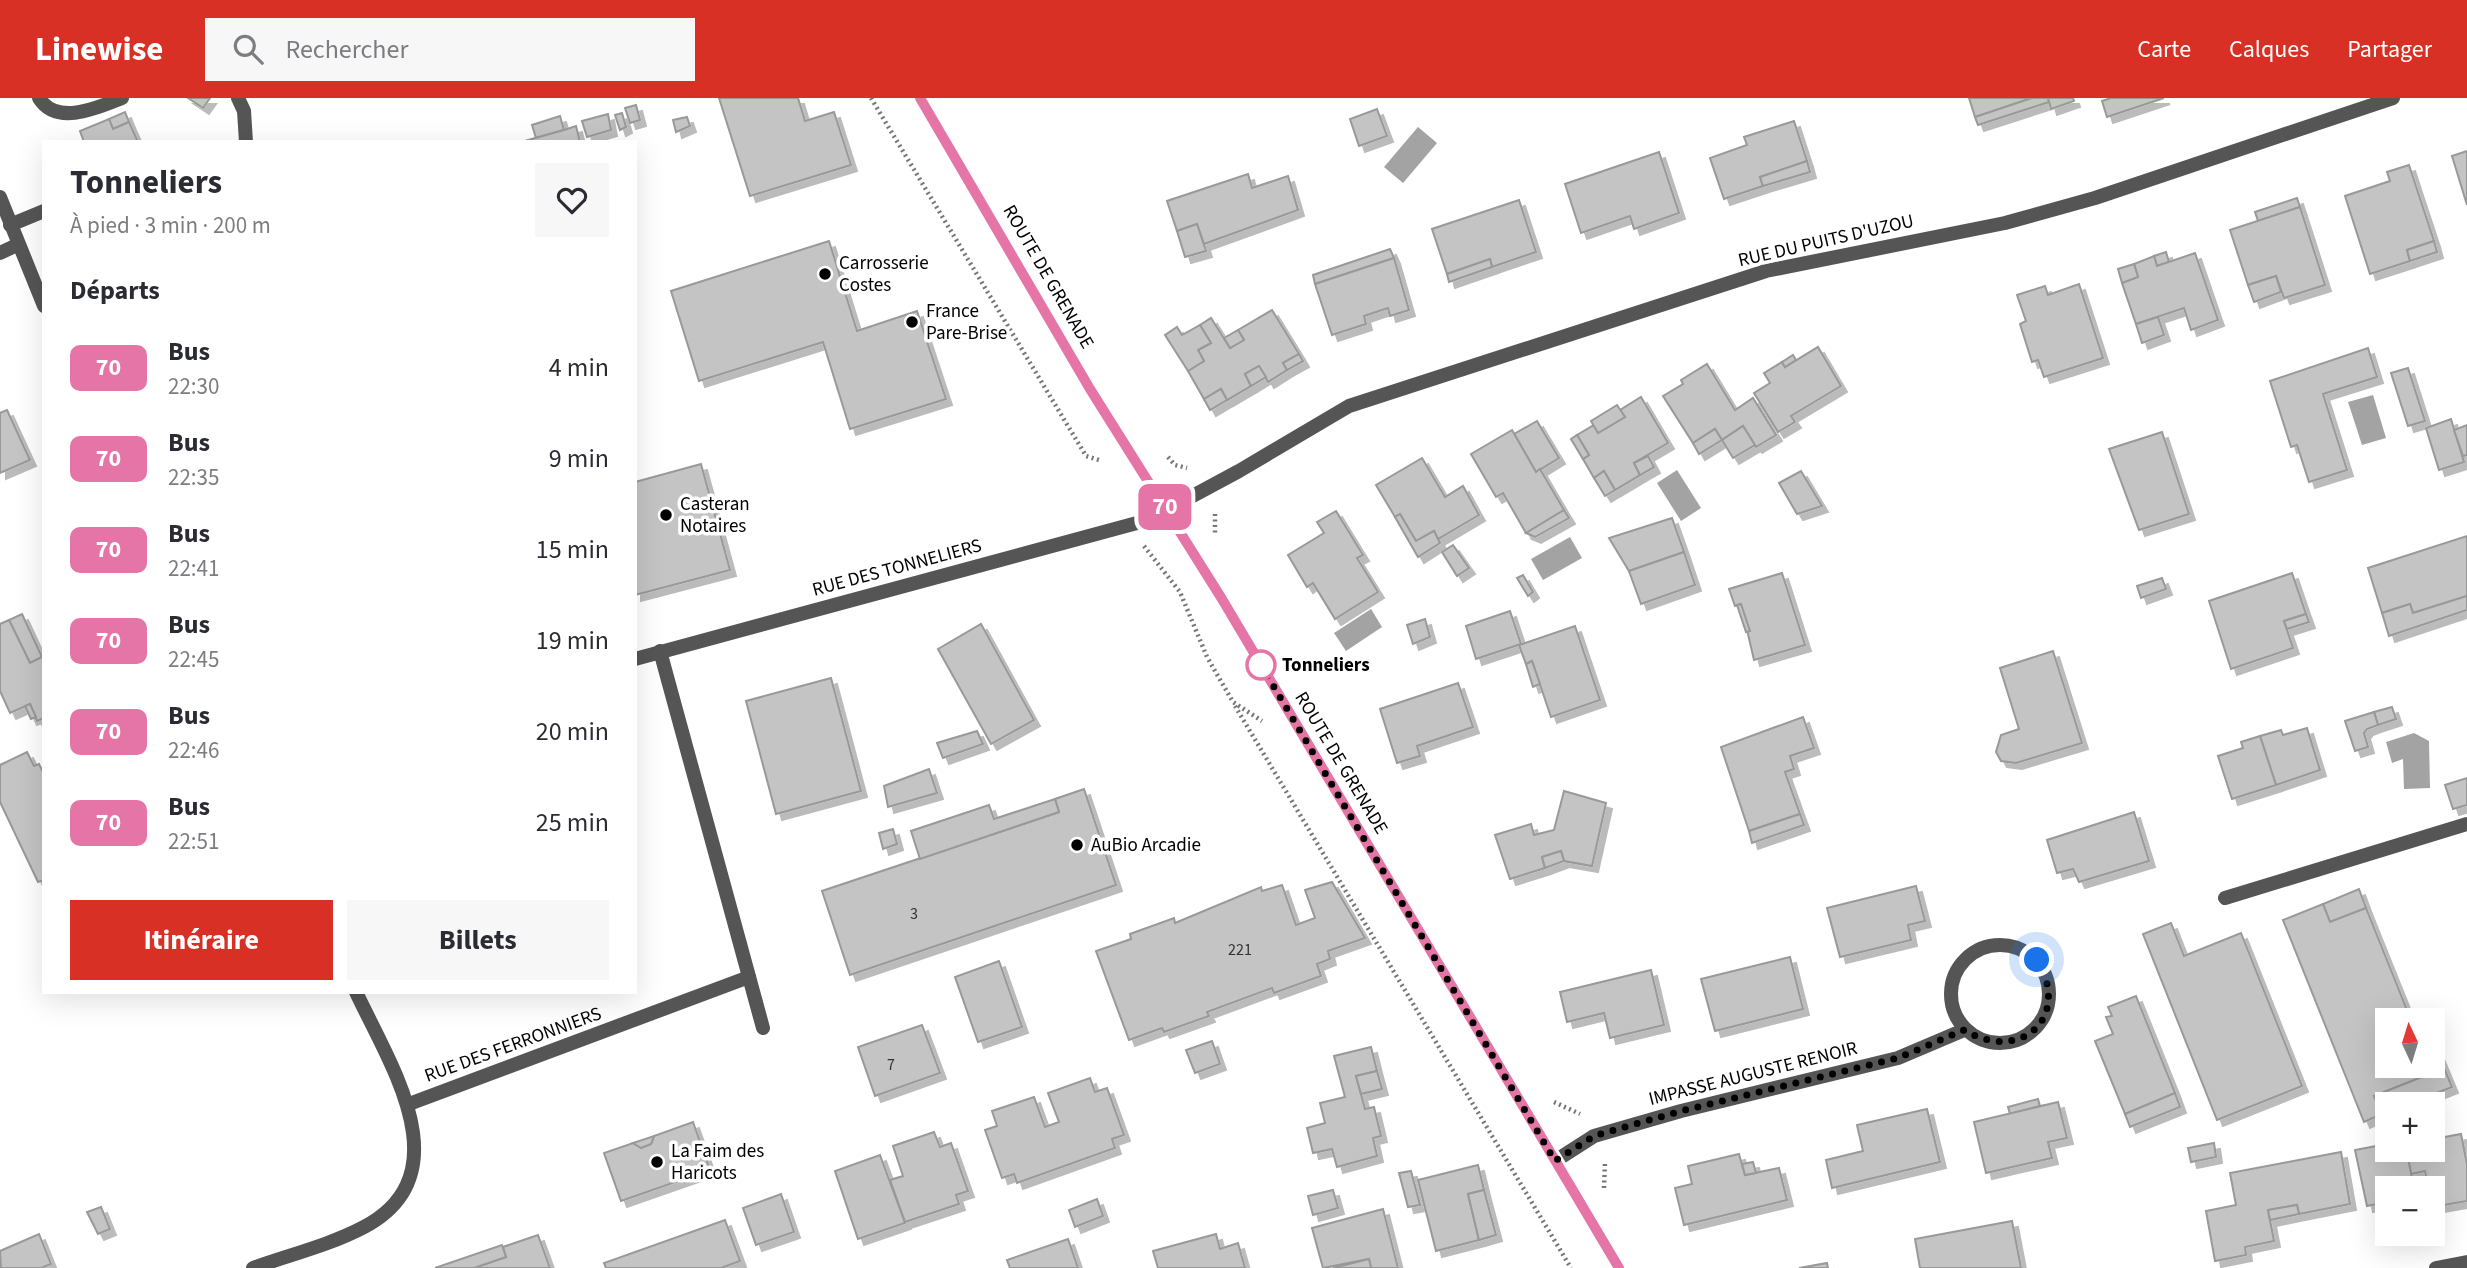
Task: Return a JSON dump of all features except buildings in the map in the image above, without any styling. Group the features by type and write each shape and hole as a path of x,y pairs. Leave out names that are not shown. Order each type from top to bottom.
{"main road":[{"name":"ROUTE DE GRENADE","path":"920,98 1090,389 1167,510 1619,1268"}],"street":[{"path":"40,98 42,103 66,114 90,111 122,98"},
{"path":"238,98 244,111 246,140"},
{"name":"RUE DU PUITS D'UZOU","path":"1167,510 1349,407 1766,271 2004,223 2095,198 2393,98"},
{"path":"0,197 17,245 42,301"},
{"path":"10,225 42,212"},
{"path":"0,253 17,245"},
{"name":"RUE DES TONNELIERS","path":"637,658 1136,524 1167,510"},
{"path":"660,651 763,1028"},
{"path":"2225,898 2467,824"},
{"path":"1993,944 2019,947 2037,960 2046,975 2050,996 2042,1020 2028,1035 2006,1044 1981,1040 1964,1030 1950,1004 1954,972 1969,953 1993,944"},
{"name":"RUE DES FERRONNIERS","path":"409,1104 749,977"},
{"path":"253,1268 364,1227 395,1204 412,1170 416,1141 409,1104 357,994"},
{"name":"IMPASSE AUGUSTE RENOIR","path":"1555,1161 1594,1136 1681,1111 1898,1058 1964,1030"},
{"path":"2436,1268 2467,1262"}],"path":[{"path":"871,98 1086,456 1106,463"},
{"path":"1215,505 1217,541"},
{"path":"1146,551 1180,592 1207,657 1233,702 1572,1268"},
{"path":"1233,702 1272,728"}],"shaded area":[{"path":"1418,127 1437,143 1403,183 1384,167"},
{"path":"2373,395 2386,438 2362,445 2348,402"},
{"path":"1677,470 1701,508 1681,521 1657,483"},
{"path":"1570,537 1582,558 1543,580 1531,559"},
{"path":"1371,609 1382,627 1346,651 1334,633"},
{"path":"2414,733 2429,741 2430,788 2404,789 2403,759 2392,763 2386,742"}],"bus line":[{"name":"70","path":"920,98 942,131 1090,389 1222,599 1619,1268"}],"place":[{"name":"Carrosserie Costes","path":"825,274"},
{"name":"France Pare-Brise","path":"912,322"},
{"name":"Casteran Notaires","path":"666,515"},
{"name":"Tonneliers","path":"1261,665"},
{"name":"AuBio Arcadie","path":"1077,845"},
{"name":"La Faim des Haricots","path":"657,1162"}],"route":[{"path":"1261,665 1555,1161 1594,1136 1681,1111 1898,1058 1964,1030 1981,1040 2006,1044 2028,1035 2042,1020 2050,996 2046,975 2037,960"}]}
